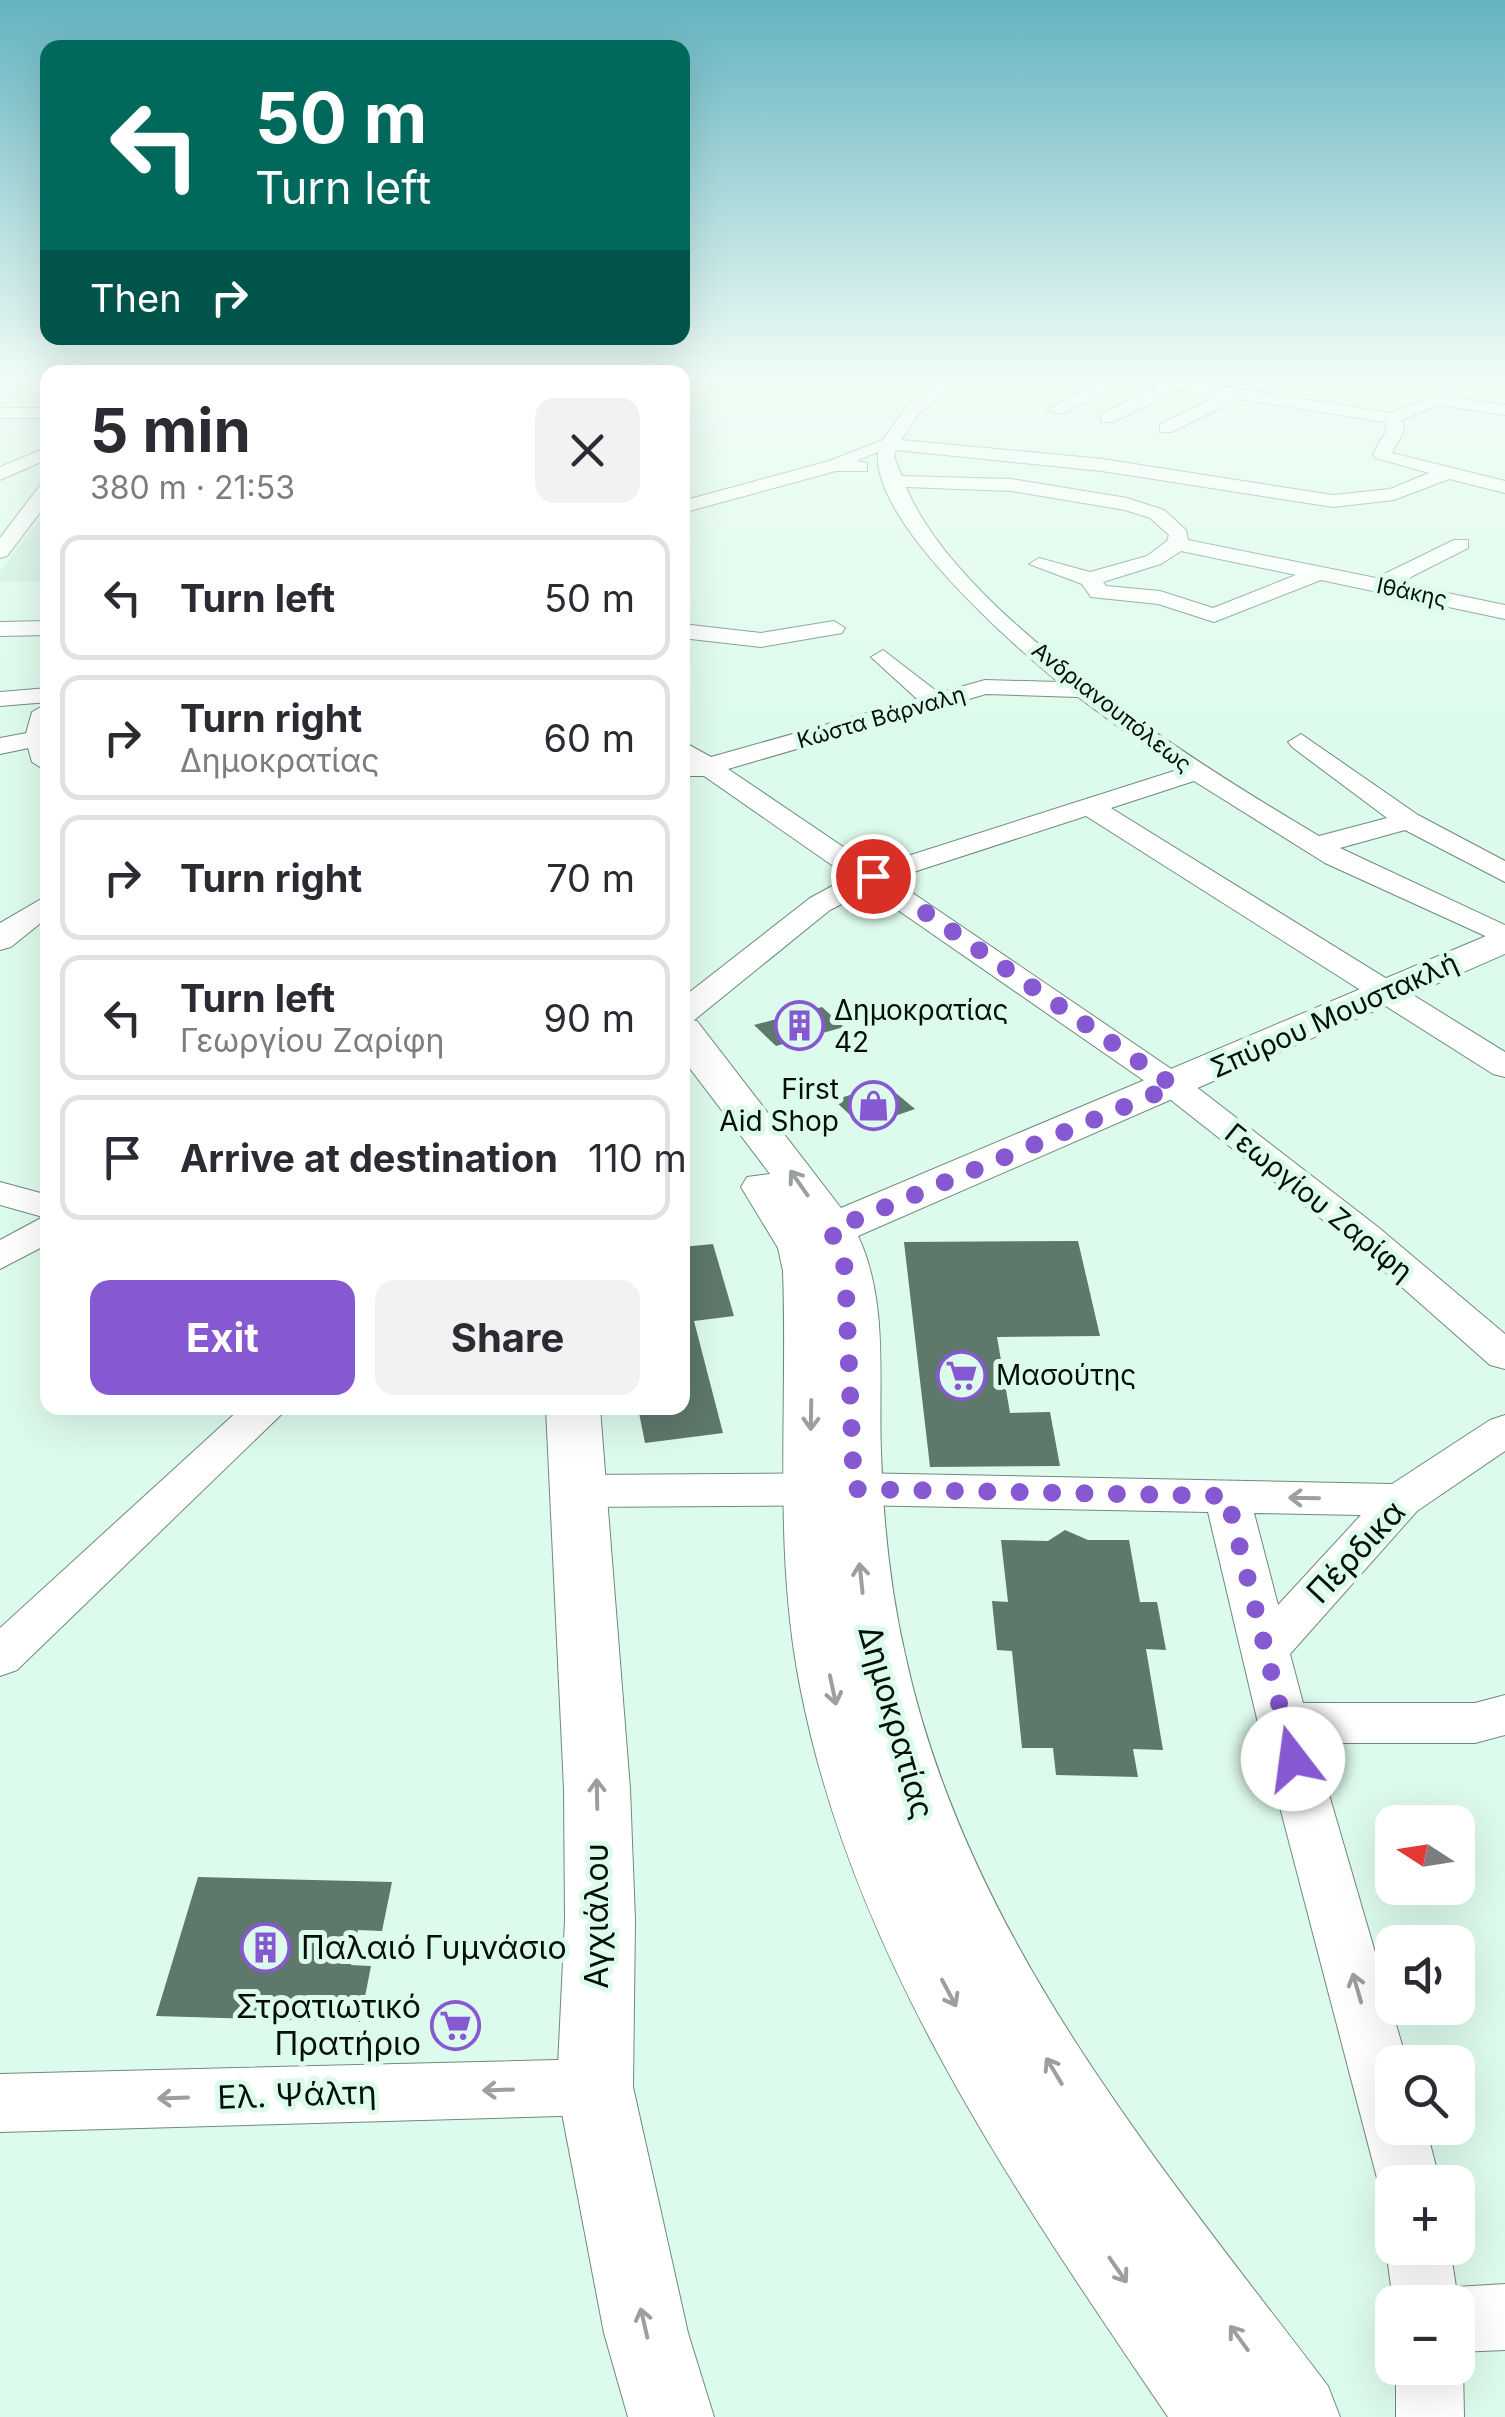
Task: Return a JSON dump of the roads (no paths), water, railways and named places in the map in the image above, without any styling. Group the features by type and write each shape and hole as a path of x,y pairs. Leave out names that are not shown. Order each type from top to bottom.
{"street":[{"path":"690,505 745,490"},
{"name":"Ανδριανουπόλεως","path":"896,490 904,509 978,600 1082,690 1196,772 1316,846 1505,938"},
{"path":"1039,490 1143,508 1179,534 1178,544 1154,560 1090,580"},
{"path":"1251,490 1313,500 1381,496 1399,490"},
{"path":"8,508 40,509"},
{"path":"0,552 40,511"},
{"name":"Ιθάκης","path":"1178,544 1505,612"},
{"path":"1379,584 1461,544"},
{"path":"1039,564 1090,580 1100,592 1164,599 1208,616 1298,585 1319,573"},
{"path":"0,629 40,628"},
{"path":"690,630 747,640 834,628"},
{"path":"883,657 934,701"},
{"name":"Κώστα Βάρναλη","path":"691,763 999,685 1082,690"},
{"path":"0,699 40,696"},
{"path":"0,746 40,738"},
{"path":"1301,742 1408,821 1505,872"},
{"name":"Γεωργίου Ζαρίφη","path":"691,763 873,876 1174,1086 1365,1235 1505,1356"},
{"path":"690,1008 820,904 873,876 1196,772"},
{"path":"1088,806 1382,994 1505,1067"},
{"path":"1316,846 1408,821"},
{"path":"5,929 40,909"},
{"path":"5,929 40,932"},
{"name":"Σπύρου Μουστακλή","path":"831,1230 1174,1086 1505,938"},
{"name":"Δημοκρατίας","path":"690,1040 761,1128 831,1230 845,1268 833,1489 864,1606 879,1685 932,1846 973,1930 1078,2111 1297,2417"},
{"path":"690,1084 730,1136 802,1248 833,1489 818,1606 831,1688 883,1856 939,1973 1026,2130 1220,2417"},
{"path":"0,1193 40,1206"},
{"path":"0,1258 40,1232"},
{"path":"1,1655 259,1415"},
{"name":"Αγχιάλου","path":"574,1415 597,1789 600,1920 595,2087 646,2332 672,2417"},
{"name":"Πέρδικα","path":"1265,1650 1401,1500 1505,1430"},
{"path":"580,1491 833,1489 1401,1500"},
{"path":"1227,1496 1283,1723 1375,2054"},
{"path":"1283,1723 1475,1723 1505,1715"},
{"name":"Ελ. Ψάλτη","path":"0,2103 595,2087"},
{"path":"1475,2318 1505,2317"},
{"path":"1430,2385 1430,2417"}],"place":[{"name":"Δημοκρατίας 42","path":"799,1026"},
{"name":"First Aid Shop","path":"874,1105"},
{"name":"Μασούτης","path":"961,1375"},
{"name":"Παλαιό Γυμνάσιο","path":"266,1948"},
{"name":"Στρατιωτικό Πρατήριο","path":"456,2025"}]}
